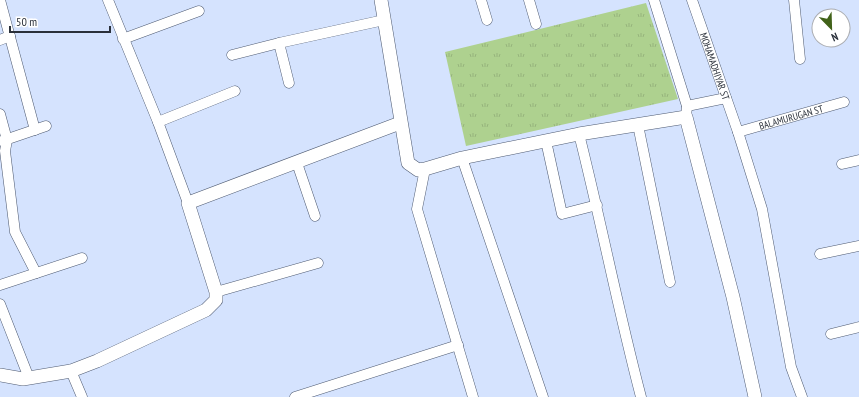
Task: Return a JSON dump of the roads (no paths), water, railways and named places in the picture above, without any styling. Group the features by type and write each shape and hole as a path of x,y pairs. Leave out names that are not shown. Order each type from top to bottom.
{"street":[{"path":"0,0 35,130"},
{"path":"0,375 23,379 70,371 98,361 206,310 216,300 216,292 188,204 158,122 108,0"},
{"path":"381,0 400,123 408,163 418,170 462,158 579,134 638,125 687,112 726,98"},
{"path":"481,0 487,20"},
{"path":"529,0 536,24"},
{"path":"654,0 687,112 733,297 754,397"},
{"name":"MOHAMADHIYAR ST","path":"692,0 738,132 762,209 791,367 802,397"},
{"path":"794,0 800,59"},
{"path":"123,39 199,11"},
{"path":"232,55 384,20"},
{"path":"0,40 10,36"},
{"path":"279,43 289,83"},
{"path":"158,122 235,91"},
{"name":"BALAMURUGAN ST","path":"738,132 844,102"},
{"path":"0,114 14,232 36,273"},
{"path":"188,204 400,123"},
{"path":"638,125 670,282"},
{"path":"4,141 46,126"},
{"path":"579,134 597,205 624,333 641,397"},
{"path":"546,141 562,214 597,205"},
{"path":"462,158 543,397"},
{"path":"842,164 859,160"},
{"path":"297,163 315,216"},
{"path":"425,169 417,209 473,397"},
{"path":"820,254 859,246"},
{"path":"0,285 82,258"},
{"path":"216,292 318,263"},
{"path":"0,304 29,378"},
{"path":"831,334 859,327"},
{"path":"296,397 458,345"},
{"path":"70,371 82,397"}]}
